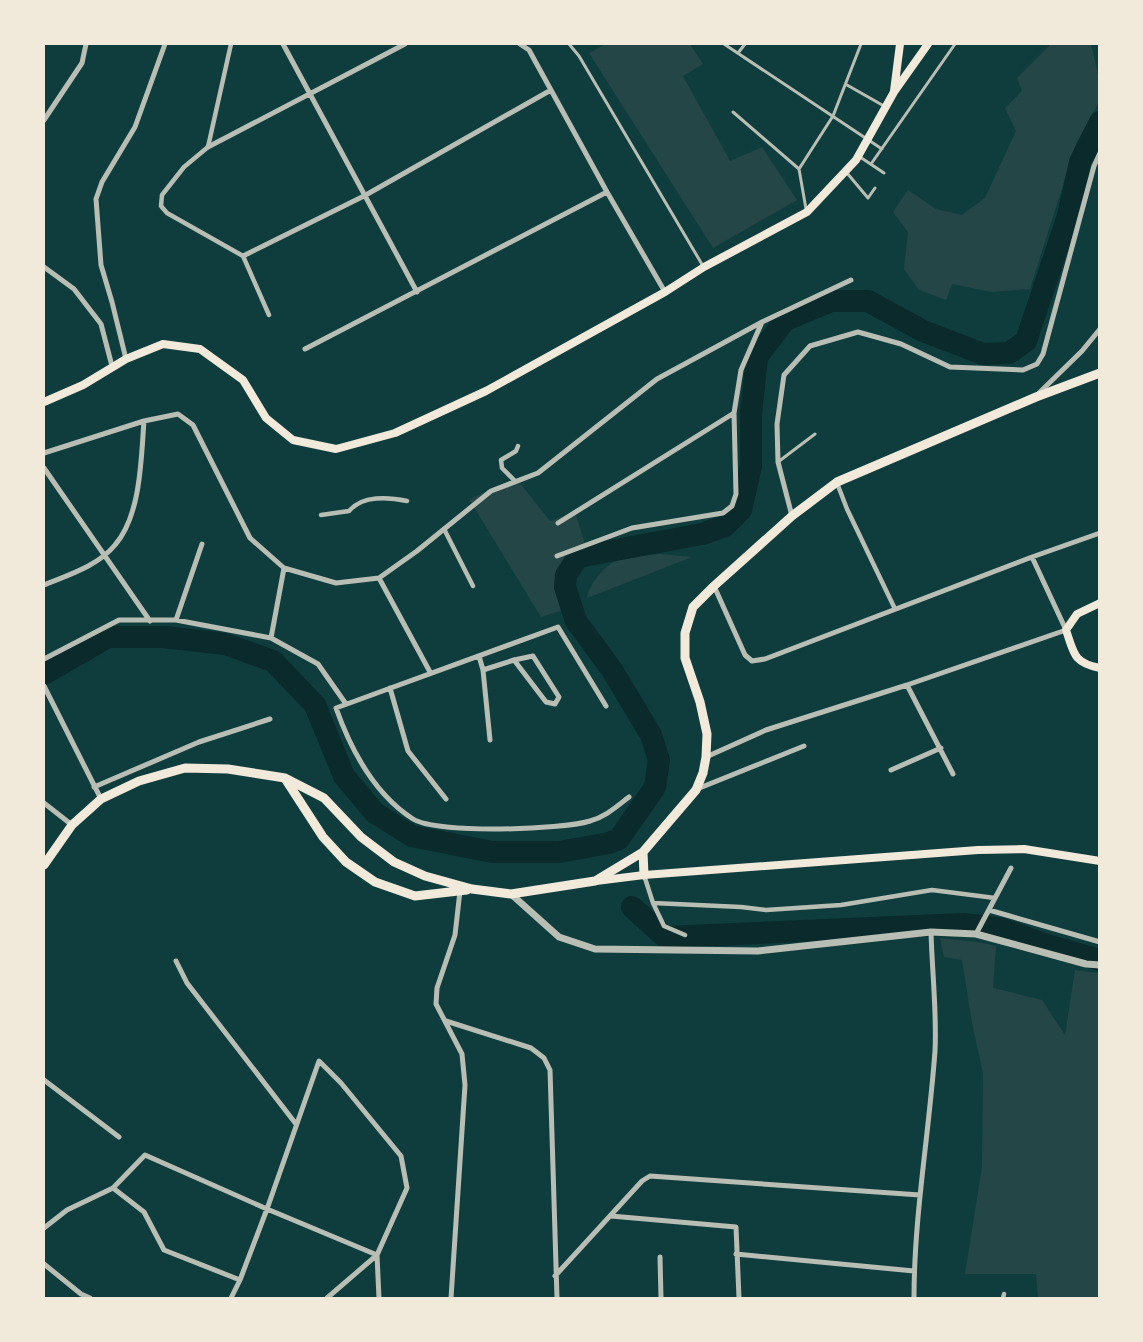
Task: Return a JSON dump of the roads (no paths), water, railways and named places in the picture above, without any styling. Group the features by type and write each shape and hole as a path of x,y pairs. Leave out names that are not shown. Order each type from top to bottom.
{"main road":[{"path":"894,92 900,44"},
{"path":"44,402 83,385 126,359 163,344 200,349 243,380 266,418 292,440 336,449 394,433 486,391 665,292 704,267 807,212 859,156 894,92 928,44"},
{"path":"596,881 643,852 696,790 703,772 707,734 700,702 685,658 685,633 693,607 792,516 837,482 1036,397 1100,373"},
{"path":"1100,603 1077,614 1066,630 1076,658 1085,665 1100,668"},
{"path":"44,865 72,825 101,799 139,781 185,768 228,770 285,778 324,798 361,837 394,862 425,876 472,890"},
{"path":"285,778 323,837 346,862 375,882 416,896 472,890 511,894 644,875 978,850 1023,849 1100,861"},
{"path":"643,852 644,875"}],"street":[{"path":"44,120 82,63 86,44"},
{"path":"126,359 101,265 96,199 102,182 135,127 165,44"},
{"path":"208,147 231,44"},
{"path":"283,44 417,292"},
{"path":"269,315 243,256 167,213 161,206 162,195 184,167 208,147 310,96 405,44"},
{"path":"520,44 529,51 665,292"},
{"path":"243,256 364,196 551,90"},
{"path":"792,516 778,462 777,424 784,375 810,346 858,332 901,344 950,367 1023,370 1037,364 1043,354 1094,166 1100,153"},
{"path":"305,349 607,192"},
{"path":"44,267 74,289 101,324 112,366"},
{"path":"44,453 144,421 178,414 193,425 250,538 284,568 336,583 379,578 491,491 538,473 657,379 762,322 852,280"},
{"path":"557,556 632,528 723,513 732,506 736,494 734,413 741,370 762,322"},
{"path":"1036,397 1082,351 1100,329"},
{"path":"558,523 734,413"},
{"path":"44,585 85,567 116,545 137,496 144,421"},
{"path":"515,482 501,468 501,460 516,451 518,446"},
{"path":"44,468 150,621"},
{"path":"837,482 847,509 895,609"},
{"path":"321,515 349,511 354,504 369,500 391,497 407,501"},
{"path":"444,529 473,586"},
{"path":"714,586 745,655 752,661 765,659 1100,533"},
{"path":"176,620 202,544"},
{"path":"706,757 766,730 907,685 1066,630 1032,557"},
{"path":"271,638 284,568"},
{"path":"379,578 430,672"},
{"path":"44,659 119,620 176,620 271,638 318,664 346,704"},
{"path":"606,706 558,627 336,708 346,736 372,779 390,801 415,820 439,827 513,829 552,826 589,821 609,813 629,797"},
{"path":"479,656 483,670 490,740"},
{"path":"483,670 514,660 533,656 559,697 555,704 546,702 514,660"},
{"path":"907,685 953,774"},
{"path":"390,688 408,751 446,799"},
{"path":"45,689 101,799"},
{"path":"94,787 199,742 270,719"},
{"path":"696,790 804,746"},
{"path":"891,770 941,748"},
{"path":"44,803 72,825"},
{"path":"977,933 1011,868"},
{"path":"644,875 653,903 664,926 686,935"},
{"path":"653,903 766,910 841,905 932,890 994,898"},
{"path":"451,1299 465,1085 462,1054 436,1004 437,988 455,935 460,891"},
{"path":"511,894 559,937 595,949 758,951 931,932 977,933 1100,966"},
{"path":"989,910 1100,942"},
{"path":"914,1299 920,1195 935,1049 931,932"},
{"path":"176,961 187,983 296,1124"},
{"path":"446,1022 531,1048 544,1058 550,1070 556,1299"},
{"path":"231,1299 267,1209 319,1061 342,1083 401,1155 407,1188 377,1255 327,1299"},
{"path":"44,1080 119,1137"},
{"path":"44,1228 67,1210 113,1188 146,1155 377,1255"},
{"path":"555,1276 642,1180 650,1176 920,1195"},
{"path":"113,1188 144,1212 164,1250 240,1281"},
{"path":"611,1216 736,1227 739,1299"},
{"path":"736,1254 914,1271"},
{"path":"377,1255 378,1299"},
{"path":"660,1257 661,1299"},
{"path":"44,1264 90,1299"}],"lane":[{"path":"569,44 579,56 704,267"},
{"path":"724,44 882,149"},
{"path":"738,53 745,44"},
{"path":"799,169 833,116 847,85 861,44"},
{"path":"871,164 955,44"},
{"path":"847,85 886,106"},
{"path":"733,112 799,169 807,212"},
{"path":"859,156 884,173"},
{"path":"845,172 868,198 875,188"},
{"path":"778,462 815,434"}],"waterway":[{"path":"44,674 108,637 164,637 225,644 273,661 315,705 344,776 375,813 412,836 492,852 559,852 619,839 655,787 659,760 651,735 612,670 576,621 565,587 566,575 578,557 702,534 725,526 741,510 751,466 751,414 757,357 785,320 831,301 868,301 923,331 983,354 1009,353 1026,341 1068,216 1080,162 1100,122"},
{"path":"632,907 665,937 964,924 1003,929 1047,945 1100,960"}]}
